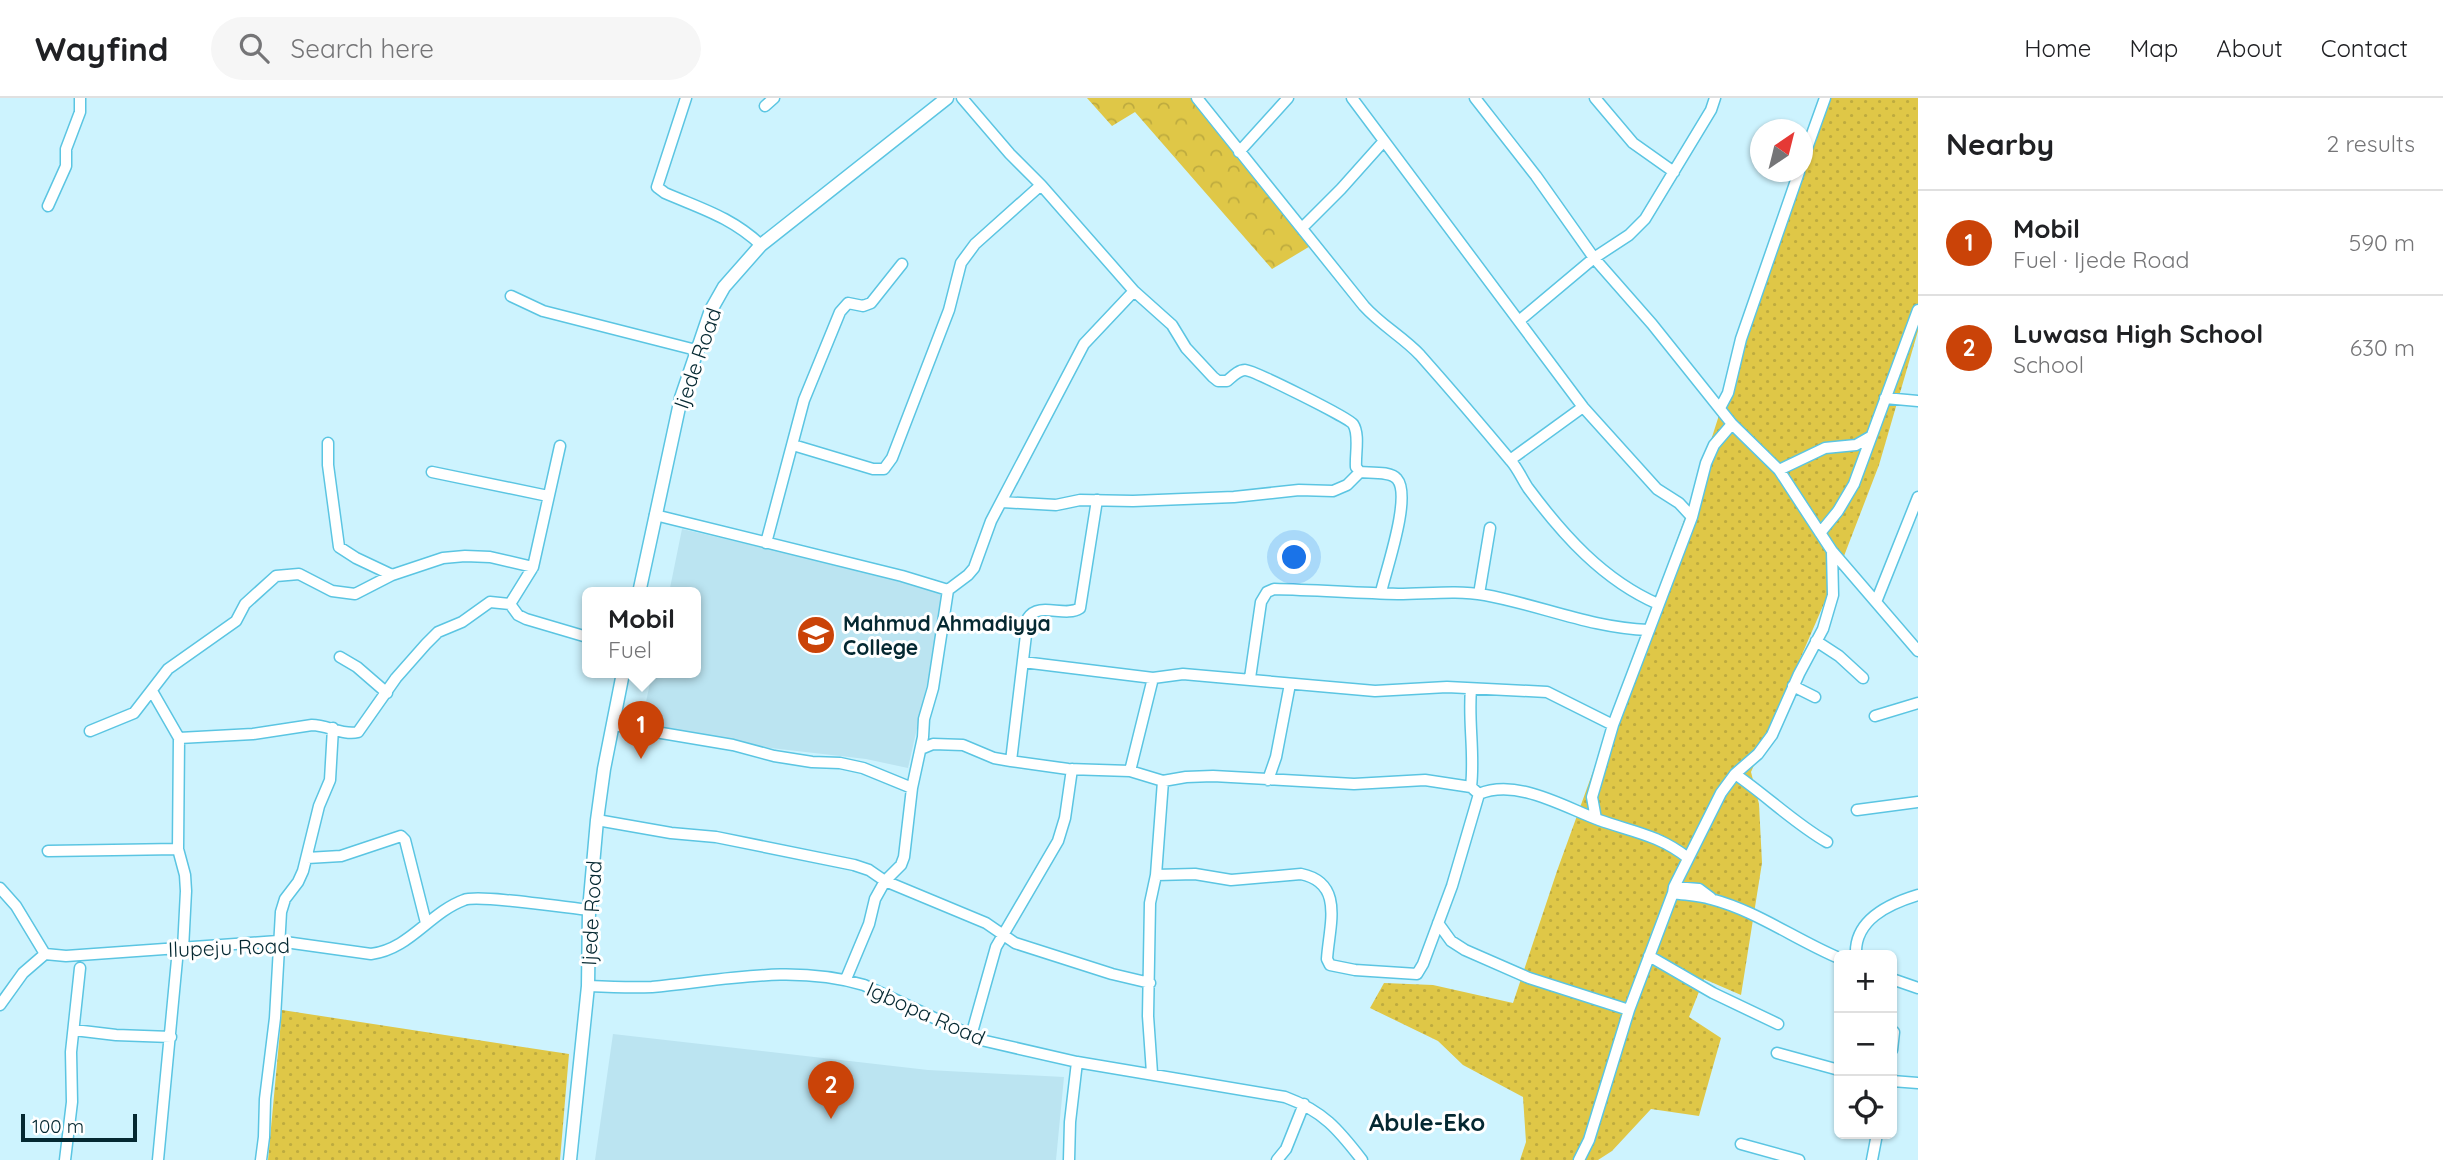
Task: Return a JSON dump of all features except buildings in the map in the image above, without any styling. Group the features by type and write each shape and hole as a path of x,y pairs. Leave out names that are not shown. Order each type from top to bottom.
{"main road":[{"name":"Ijede Road","path":"640,587 681,398 696,350 724,287 761,245 947,98"},
{"name":"Ijede Road","path":"570,1160 588,986 589,910 597,820 622,678"}],"street":[{"path":"48,206 66,166 66,149 80,112 80,98"},
{"path":"686,98 657,187 665,193 728,219 761,245"},
{"path":"962,98 1135,291 1166,318 1186,348 1218,381 1227,381 1240,371 1249,370 1278,382 1303,398 1350,421 1355,431 1356,467 1360,472 1392,475 1399,480 1401,488 1402,512 1381,592"},
{"path":"1197,98 1364,306 1415,349 1510,460 1526,485 1569,539 1611,578 1634,594 1658,604"},
{"path":"1239,152 1288,98"},
{"path":"1352,98 1583,407 1657,489 1679,503 1692,517"},
{"path":"1475,98 1536,176 1594,258 1732,424 1779,470 1832,551 1918,651"},
{"path":"1595,98 1633,144 1674,172"},
{"path":"1520,320 1594,258 1618,244 1645,219 1711,110 1715,98"},
{"path":"1813,131 1825,98"},
{"path":"1302,228 1383,142"},
{"path":"1720,408 1728,393 1741,339 1796,182"},
{"path":"793,445 879,470 888,464 950,310 961,263 975,244 1041,185"},
{"path":"766,542 804,400 840,312 848,303 863,306 871,303 902,264"},
{"path":"846,979 869,924 875,899 885,881 901,866 905,857 912,788 921,749 928,740 924,719 933,688 948,590 974,568 991,521 1084,344 1135,291"},
{"path":"510,296 543,311 696,350"},
{"path":"1820,533 1847,498 1918,310"},
{"path":"1885,398 1918,401"},
{"path":"1510,460 1583,407"},
{"path":"1596,819 1592,797 1613,725 1692,517 1706,463 1714,445 1732,424"},
{"path":"1779,470 1825,448 1856,446 1871,436"},
{"path":"328,443 328,466 339,547 392,575"},
{"path":"510,604 533,567 561,446"},
{"path":"432,472 548,496"},
{"path":"1003,502 1056,505 1097,500 1133,501 1234,497 1277,491 1333,491 1347,485 1360,472"},
{"path":"1876,602 1918,497"},
{"path":"1011,761 1030,614 1040,610 1072,612 1080,608 1097,500"},
{"path":"655,515 902,576 948,590"},
{"path":"1479,594 1490,528"},
{"path":"1579,1160 1589,1140 1629,1010 1673,890 1715,804 1735,774 1758,754 1772,735 1827,618 1833,596 1832,551"},
{"path":"90,731 134,713 169,669 236,621 245,604 276,576 299,574 332,591 355,594 392,575 443,558 490,557 533,567"},
{"path":"1250,678 1261,602 1267,592 1275,589 1479,594 1586,621 1633,630 1648,630"},
{"path":"179,738 253,734 312,725 349,733 358,732 403,669 438,632 462,622 490,602 510,604 518,615 526,620 582,636"},
{"path":"1816,640 1863,678"},
{"path":"340,657 357,667 387,693"},
{"path":"1023,662 1153,678 1183,674 1375,691 1447,687 1547,692 1613,725"},
{"path":"1129,771 1153,678"},
{"path":"1268,780 1276,757 1290,684"},
{"path":"1793,686 1815,697"},
{"path":"1156,875 1195,874 1231,880 1301,874 1310,876 1328,889 1332,901 1326,959 1330,965 1335,968 1417,974 1421,970 1466,841 1475,790 1469,708 1471,689"},
{"path":"152,691 179,738 177,849 185,875 186,891 158,1160"},
{"path":"1875,716 1918,703"},
{"path":"614,725 733,745 774,756 840,763 863,768 912,788"},
{"path":"261,1160 275,1018 282,905 298,882 307,858 319,806 330,780 332,728"},
{"path":"928,740 963,745 994,758 1011,761 1072,769 1129,771 1163,781 1213,776 1354,784 1425,780 1475,790 1525,792 1596,819 1661,839 1688,858"},
{"path":"971,1037 996,947 1058,841 1065,818 1072,769"},
{"path":"1735,774 1768,797 1808,831 1827,842"},
{"path":"1152,1073 1149,1016 1150,903 1156,875 1163,781"},
{"path":"1857,810 1918,802"},
{"path":"597,820 671,833 716,837 854,865 869,870 885,881 986,923 1015,943 1150,984"},
{"path":"307,858 341,856 401,836 405,840 426,923"},
{"path":"48,850 177,849"},
{"path":"1683,869 1699,889 1711,898"},
{"path":"0,888 16,906 45,954 23,973 0,1005"},
{"path":"1673,890 1699,889"},
{"path":"1673,890 1711,898 1760,917 1834,956"},
{"path":"1856,950 1855,943 1866,922 1895,903 1918,894"},
{"name":"Ilupeju Road","path":"45,954 66,956 278,941 352,952 384,952 411,938 426,923 467,898 589,910"},
{"path":"1438,923 1451,941 1465,950 1529,978 1629,1010"},
{"path":"1649,956 1713,993 1778,1024"},
{"path":"65,1160 72,1102 71,1052 80,968"},
{"name":"Igbopa Road","path":"588,986 649,987 800,973 846,979 864,985 971,1037 1022,1051 1269,1093 1304,1104 1334,1125 1362,1160"},
{"path":"1897,981 1918,988"},
{"path":"74,1030 171,1037"},
{"path":"1777,1053 1834,1069"},
{"path":"1069,1160 1077,1062"},
{"path":"1897,1081 1918,1083"},
{"path":"1277,1160 1286,1149 1304,1104"},
{"path":"1872,1160 1876,1139"},
{"path":"1741,1144 1799,1160"}],"shaded area":[{"name":"Mahmud Ahmadiyya College","path":"682,529 903,580 940,593 942,598 930,671 908,768 866,759 754,746 641,726 651,678 701,678 701,587 670,587"},
{"path":"613,1034 928,1070 1064,1077 1056,1160 595,1160"}],"green space":[{"path":"1087,98 1193,98 1312,245 1272,269 1135,112 1112,126"},
{"path":"1828,98 1918,98 1918,331 1879,465 1839,569 1751,772 1759,804 1762,863 1741,995 1704,979 1689,1017 1721,1038 1699,1116 1651,1109 1612,1151 1598,1160 1520,1160 1526,1142 1523,1097 1463,1065 1438,1041 1370,1008 1384,983 1433,985 1513,1003 1557,871 1696,487 1799,182 1813,182 1813,141"},
{"path":"282,1010 569,1054 560,1160 268,1160"}],"place":[{"name":"Mahmud Ahmadiyya College","path":"816,635"},
{"name":"Mobil","path":"641,759"},
{"name":"Luwasa High School","path":"831,1119"}],"district":[{"name":"Abule-Eko","path":"1427,1122"}]}
